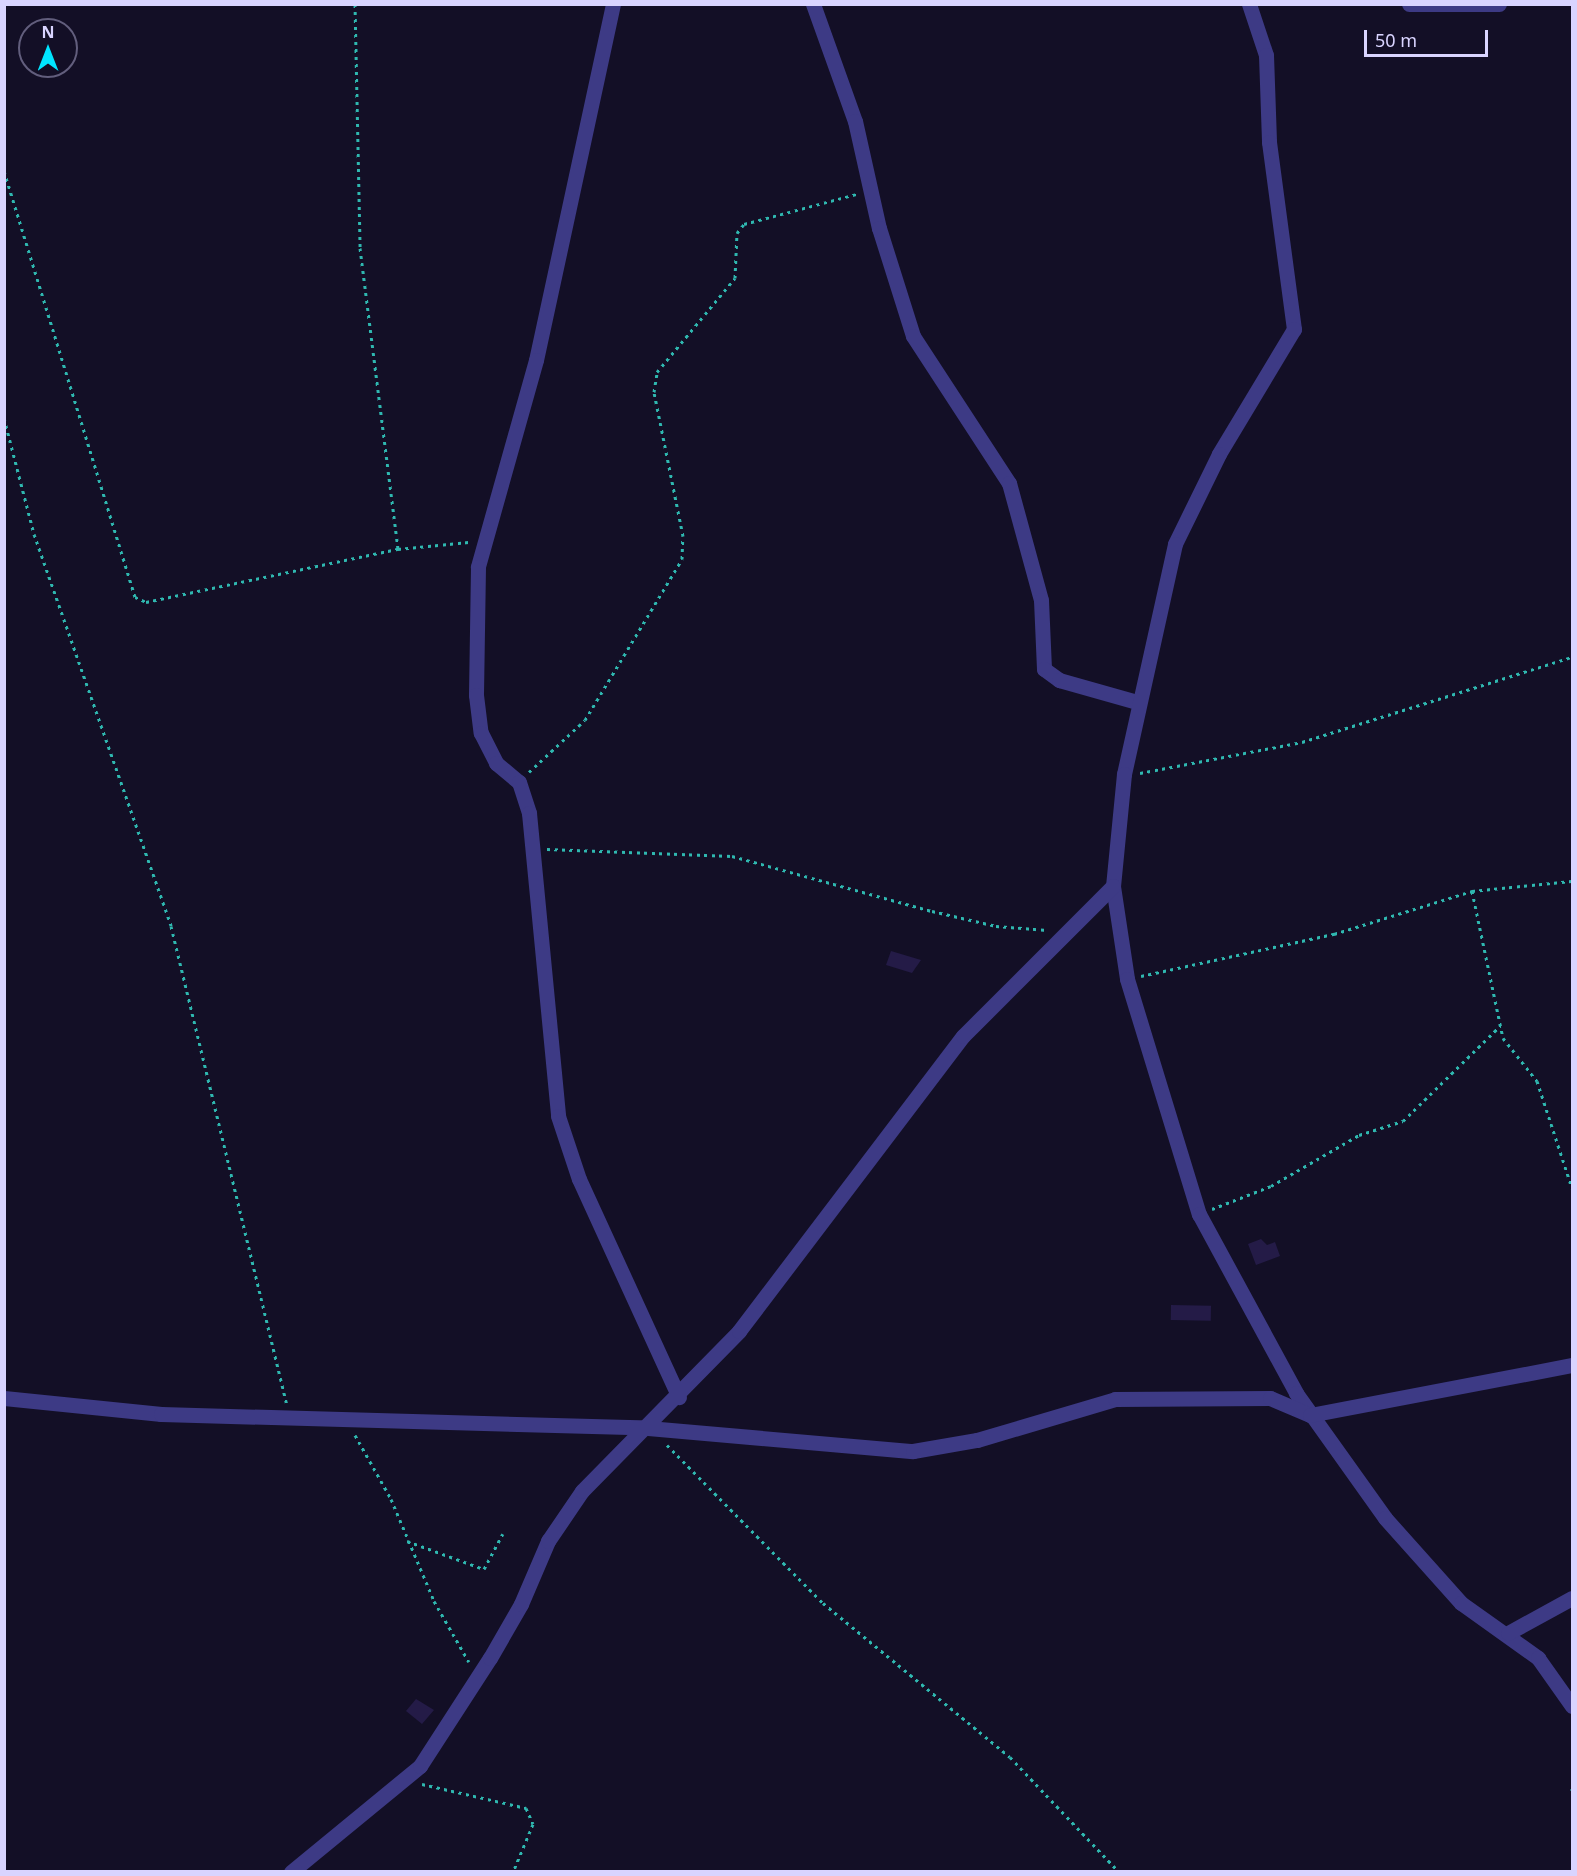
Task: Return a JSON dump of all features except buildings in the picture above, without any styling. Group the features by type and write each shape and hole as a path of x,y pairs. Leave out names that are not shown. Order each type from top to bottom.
{"street":[{"path":"613,4 544,327 485,541 476,584 479,720 496,764 519,782 533,849 558,1116 579,1179 678,1397"},
{"path":"813,4 855,121 871,190 913,336 1009,483 1041,600 1044,669 1059,680 1137,702"},
{"path":"1249,4 1266,55 1269,142 1294,329 1201,487 1175,544 1137,702 1124,774 1113,886 1127,979 1199,1214 1310,1415 1385,1518 1461,1603 1508,1633 1538,1658 1572,1706"},
{"path":"1409,4 1499,4"},
{"path":"291,1872 406,1779 479,1676 563,1516 678,1397 766,1296 963,1036 1067,929 1113,886"},
{"path":"4,1398 161,1414 648,1428 913,1451 977,1440 1081,1406 1125,1398 1270,1398 1310,1415 1572,1365"},
{"path":"1508,1633 1572,1598"}],"path":[{"path":"355,4 360,248 398,549"},
{"path":"4,171 135,597 146,602 398,549 485,541"},
{"path":"519,782 585,720 682,559 683,536 654,381 735,278 739,229 754,219 871,190"},
{"path":"4,418 34,534 171,926 290,1417"},
{"path":"1124,774 1165,772 1302,742 1572,657"},
{"path":"533,849 732,856 996,926 1067,929"},
{"path":"1127,979 1334,934 1472,891 1572,881"},
{"path":"1472,891 1500,1026 1509,1049 1537,1082 1572,1188"},
{"path":"1199,1214 1271,1186 1359,1135 1403,1121 1500,1026"},
{"path":"346,1418 391,1499 407,1541 450,1632 479,1676"},
{"path":"648,1428 823,1603 1010,1757 1119,1872"},
{"path":"407,1541 484,1569 502,1534"},
{"path":"406,1779 526,1808 532,1824 513,1872"},
{"path":"1572,1788 1572,1794"}]}
